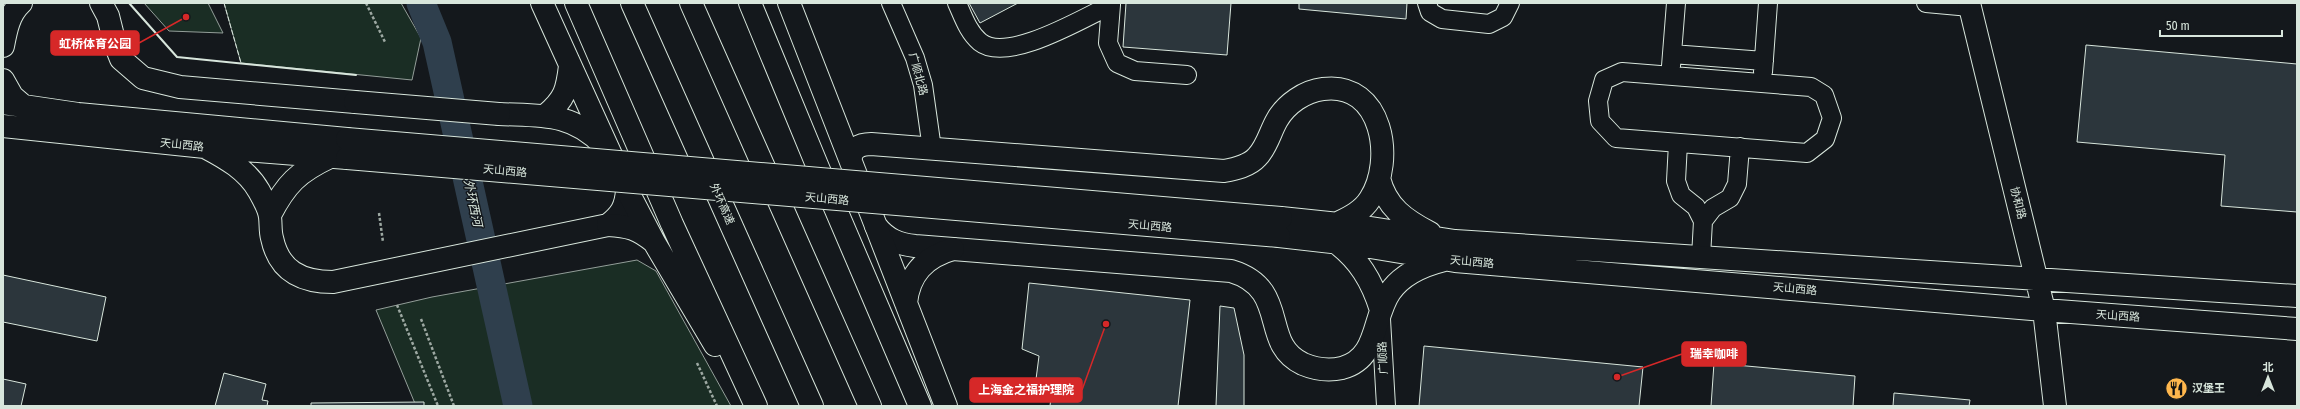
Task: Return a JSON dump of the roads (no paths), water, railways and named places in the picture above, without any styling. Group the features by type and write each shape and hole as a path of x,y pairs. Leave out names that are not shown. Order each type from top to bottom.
{"main road":[{"path":"3,46 6,30 11,18 21,3"},
{"path":"101,3 108,16 115,44 121,59 143,78 180,87 498,114 546,115 565,119 582,127 595,137 611,154"},
{"path":"542,3 627,190 654,242 751,406"},
{"path":"576,3 672,224 756,406"},
{"name":"外环高速","path":"632,3 812,406"},
{"path":"691,3 870,406"},
{"path":"750,3 824,182 920,406"},
{"path":"789,3 946,406"},
{"name":"协和路","path":"1969,5 2044,310 2055,406"},
{"path":"546,115 560,103 568,87 570,66"},
{"path":"3,80 12,96 26,108"},
{"path":"834,120 850,135 871,144 1224,171 1244,166 1257,157 1265,147 1277,119 1293,102 1314,91 1329,88 1343,90 1357,97 1375,114 1382,140 1379,178 1373,194 1364,206 1335,232 1351,255 1366,272 1381,310"},
{"name":"天山西路","path":"3,103 26,108 341,151"},
{"name":"天山西路","path":"3,126 205,147 341,151 1280,227 1335,232 1445,250 2044,310 2297,330"},
{"path":"851,162 852,152 856,148 871,144"},
{"path":"205,147 232,161 248,176 259,190 270,215 271,237 280,261 300,277 313,282 333,282 608,225 624,226 639,230 654,242"},
{"path":"270,215 282,192 294,177 311,166 341,151"},
{"path":"876,226 881,233 896,242 915,246 1227,270 1240,273 1253,280 1264,293 1272,310 1279,339 1287,352 1301,363 1320,369 1341,368 1352,364 1362,357 1372,342 1381,310 1391,290 1405,277 1421,268 1445,250 1395,211 1385,196 1379,178"},
{"path":"608,225 619,217 627,203 627,190"},
{"path":"906,303 910,282 919,268 935,256 953,249"},
{"name":"天山西路","path":"1445,250 1701,257 2297,296"}],"street":[{"name":"广顺北路","path":"890,3 917,65 923,85 932,149"},
{"path":"957,3 968,28 981,43 1002,49 1025,45 1111,4 1108,43 1117,63 1135,71 1187,74"},
{"path":"1427,3 1430,12 1442,19 1489,24 1503,17 1510,3"},
{"path":"1670,76 1676,3"},
{"path":"1762,83 1768,3"},
{"path":"1926,3 1969,5"},
{"path":"1672,54 1764,61"},
{"path":"1622,72 1762,83 1811,87 1824,95 1832,118 1825,139 1807,152 1678,143 1616,138 1600,121 1598,101 1604,80 1622,72"},
{"path":"1678,143 1676,181 1681,195 1696,207 1703,221 1701,257"},
{"path":"1703,221 1714,208 1730,198 1737,184 1740,147"},
{"name":"广顺路","path":"1381,310 1386,406"}],"waterway":[{"name":"外环西河","path":"421,3 437,42 518,406"}],"place":[{"name":"虹桥体育公园","path":"186,17"},
{"name":"上海金之福护理院","path":"1106,324"},
{"name":"瑞幸咖啡","path":"1617,377"},
{"name":"汉堡王","path":"2177,388"}]}
